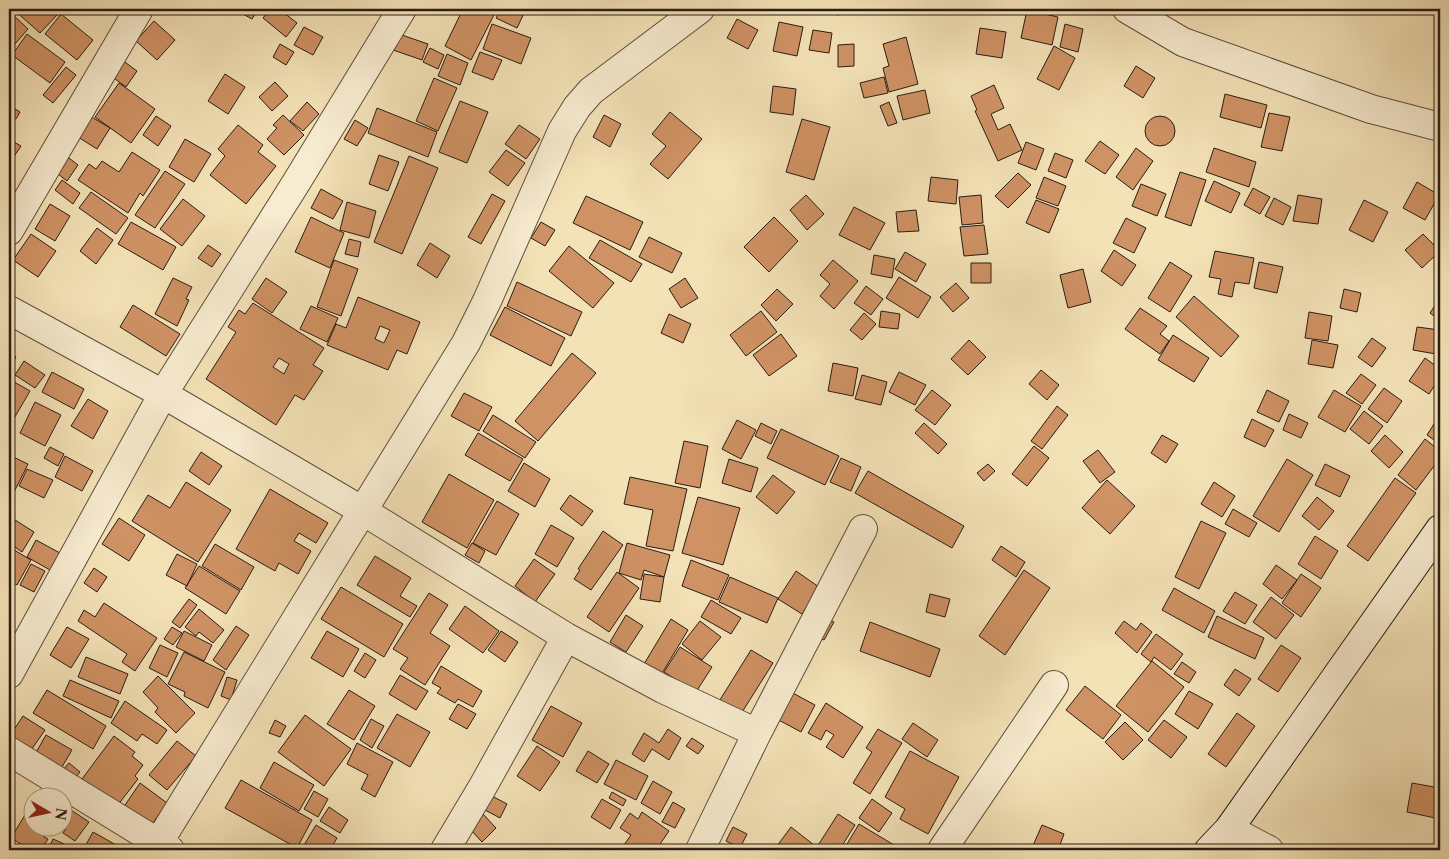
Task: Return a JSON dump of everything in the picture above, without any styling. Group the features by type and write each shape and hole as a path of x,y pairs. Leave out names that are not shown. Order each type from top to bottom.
{"street":[{"path":"9,231 139,9"},
{"path":"9,674 163,394 402,9"},
{"path":"9,751 161,848 466,343 487,302 562,131 577,107 591,91 700,9"},
{"path":"1127,9 1184,42 1370,109 1440,128"},
{"path":"9,310 163,394 363,511 566,637 663,689 757,733"},
{"path":"700,850 757,733 862,529"},
{"path":"1209,850 1229,829 1440,529"},
{"path":"445,850 482,788 566,637"},
{"path":"942,850 1054,685"},
{"path":"1229,829 1269,850"}],"building":[{"path":"13,9 53,9 58,14 40,33"},
{"path":"234,9 258,9 252,19"},
{"path":"270,9 279,9 297,23 286,37 263,18"},
{"path":"463,9 497,9 471,60 445,46"},
{"path":"501,9 526,9 517,28 496,18"},
{"path":"836,9 868,9 837,15"},
{"path":"1027,10 1058,17 1052,45 1021,38"},
{"path":"9,11 28,29 9,51"},
{"path":"61,14 93,40 77,60 45,34"},
{"path":"737,19 758,30 748,49 727,38"},
{"path":"154,21 175,40 157,60 136,41"},
{"path":"779,22 803,27 797,56 773,51"},
{"path":"492,24 531,38 521,64 483,49"},
{"path":"1065,24 1083,29 1078,52 1060,47"},
{"path":"304,27 323,37 313,55 294,45"},
{"path":"980,28 1006,32 1002,58 976,54"},
{"path":"813,30 832,33 829,53 809,50"},
{"path":"27,34 65,62 50,83 12,55"},
{"path":"399,34 428,44 422,60 393,50"},
{"path":"906,37 918,84 889,92 883,68 889,66 883,44"},
{"path":"280,44 294,52 286,65 273,57"},
{"path":"854,44 854,66 838,67 838,45"},
{"path":"1054,46 1075,58 1059,90 1037,79"},
{"path":"430,48 444,55 438,69 423,62"},
{"path":"480,52 502,60 493,80 472,72"},
{"path":"447,54 468,63 460,85 438,76"},
{"path":"122,60 137,71 126,87 111,76"},
{"path":"1136,66 1155,78 1143,98 1124,86"},
{"path":"66,67 76,75 53,103 43,95"},
{"path":"225,74 245,87 228,114 208,101"},
{"path":"884,77 888,93 864,98 860,83"},
{"path":"434,78 457,88 438,131 416,121"},
{"path":"275,82 288,96 272,111 259,97"},
{"path":"119,83 155,109 131,143 95,117"},
{"path":"994,85 1004,108 991,114 998,130 1010,124 1022,150 998,161 975,111 977,110 971,96"},
{"path":"773,86 796,89 793,115 770,112"},
{"path":"925,90 930,113 903,120 897,96"},
{"path":"1225,94 1267,105 1261,128 1220,117"},
{"path":"460,101 488,112 467,163 439,152"},
{"path":"307,102 319,114 303,131 290,121"},
{"path":"889,102 897,123 888,126 880,106"},
{"path":"9,105 20,112 16,119 9,115"},
{"path":"377,108 437,132 428,157 368,133"},
{"path":"670,112 702,139 668,179 650,164 666,146 652,134"},
{"path":"1269,113 1290,117 1282,151 1261,147"},
{"path":"283,115 304,135 284,155 267,139 277,128 273,125"},
{"path":"604,115 621,124 610,147 593,137"},
{"path":"90,116 110,128 97,149 78,137"},
{"path":"156,116 171,126 158,146 143,135"},
{"path":"1160,116 1171,120 1175,131 1171,142 1160,146 1149,142 1145,131 1149,120"},
{"path":"802,119 830,127 814,180 786,172"},
{"path":"355,120 368,128 357,146 344,139"},
{"path":"238,125 263,145 258,152 276,166 246,204 210,175 225,156 218,149"},
{"path":"519,125 540,139 526,159 505,144"},
{"path":"9,139 21,146 15,155 9,151"},
{"path":"185,139 211,154 194,182 169,167"},
{"path":"1100,141 1119,155 1105,174 1085,161"},
{"path":"1026,142 1044,149 1036,170 1018,163"},
{"path":"1136,148 1153,161 1133,190 1116,177"},
{"path":"1214,148 1256,162 1249,187 1206,172"},
{"path":"506,150 525,163 508,186 489,172"},
{"path":"132,152 160,170 143,196 140,193 128,213 78,180 89,164 96,169 102,161 119,172"},
{"path":"1055,153 1073,160 1066,178 1048,171"},
{"path":"65,155 78,165 67,181 53,170"},
{"path":"379,155 399,162 388,191 369,184"},
{"path":"409,156 438,168 402,254 374,242"},
{"path":"165,171 185,184 155,228 135,215"},
{"path":"1180,172 1206,180 1191,226 1165,217"},
{"path":"1018,173 1031,185 1008,208 995,196"},
{"path":"931,177 958,180 956,204 928,201"},
{"path":"1044,177 1066,186 1058,206 1036,198"},
{"path":"62,180 80,193 73,204 55,190"},
{"path":"1214,181 1240,193 1231,213 1205,201"},
{"path":"1417,182 1439,195 1425,220 1403,208"},
{"path":"1141,184 1166,194 1157,216 1132,206"},
{"path":"1253,188 1270,197 1260,214 1244,205"},
{"path":"321,189 343,201 333,219 311,208"},
{"path":"91,192 128,218 116,234 79,208"},
{"path":"492,194 505,201 481,244 468,237"},
{"path":"806,195 824,214 807,230 790,210"},
{"path":"981,195 983,223 962,225 959,197"},
{"path":"1298,195 1322,199 1318,224 1293,221"},
{"path":"586,196 643,222 630,250 573,223"},
{"path":"1274,198 1291,207 1283,225 1265,216"},
{"path":"183,199 205,216 182,246 160,229"},
{"path":"1036,200 1059,209 1049,233 1026,223"},
{"path":"1364,200 1388,212 1373,242 1349,230"},
{"path":"347,202 376,211 369,238 340,230"},
{"path":"50,204 70,216 55,241 35,229"},
{"path":"854,207 885,223 870,250 839,235"},
{"path":"916,210 919,231 898,232 896,212"},
{"path":"311,217 344,233 330,268 295,252"},
{"path":"774,217 798,241 769,272 744,247"},
{"path":"1126,218 1146,228 1134,253 1113,243"},
{"path":"131,222 176,247 163,270 118,244"},
{"path":"541,222 555,230 545,246 531,238"},
{"path":"984,225 988,254 964,256 960,227"},
{"path":"97,228 113,240 96,264 80,251"},
{"path":"31,234 56,251 38,277 13,260"},
{"path":"1423,234 1440,251 1422,268 1405,250"},
{"path":"649,237 682,253 672,273 639,257"},
{"path":"349,239 361,242 358,257 345,254"},
{"path":"600,240 642,264 631,282 589,258"},
{"path":"430,243 450,256 437,278 417,265"},
{"path":"208,245 221,254 212,267 198,258"},
{"path":"569,246 614,283 593,308 549,271"},
{"path":"1114,250 1136,265 1122,286 1101,271"},
{"path":"1215,251 1254,258 1249,284 1235,282 1232,297 1218,294 1221,279 1209,277"},
{"path":"905,252 926,264 916,282 895,269"},
{"path":"874,255 895,259 892,278 871,274"},
{"path":"334,260 358,269 341,316 317,307"},
{"path":"833,260 858,281 834,309 820,296 830,284 820,275"},
{"path":"1170,262 1192,276 1170,312 1148,298"},
{"path":"1259,262 1283,267 1277,293 1254,288"},
{"path":"971,263 991,263 991,283 971,283"},
{"path":"1083,269 1091,302 1068,308 1060,275"},
{"path":"899,277 931,297 918,318 886,298"},
{"path":"173,278 192,287 186,299 189,300 177,326 155,314"},
{"path":"266,278 287,292 272,313 252,299"},
{"path":"685,278 698,298 681,308 669,289"},
{"path":"517,282 582,312 571,336 507,306"},
{"path":"956,283 969,298 953,312 940,297"},
{"path":"866,286 883,299 871,315 854,303"},
{"path":"777,289 793,304 776,321 761,305"},
{"path":"1344,289 1361,293 1357,312 1340,308"},
{"path":"1194,296 1239,336 1221,357 1176,317"},
{"path":"358,297 420,322 407,354 397,350 388,370 327,345 336,324 346,328","holes":["380,326 390,330 384,343 375,339"]},
{"path":"1440,298 1440,320 1430,313"},
{"path":"253,303 324,348 313,365 323,371 304,400 295,395 276,425 206,379 236,332 228,327 239,310 245,314","holes":["279,358 289,364 284,374 273,367"]},
{"path":"133,305 180,334 166,356 120,327"},
{"path":"311,306 338,318 327,342 300,329"},
{"path":"505,307 565,338 551,366 490,335"},
{"path":"1140,308 1167,326 1160,334 1169,341 1160,354 1125,329"},
{"path":"761,311 777,332 746,356 730,335"},
{"path":"881,311 900,314 898,329 879,327"},
{"path":"1309,312 1332,316 1328,341 1305,338"},
{"path":"864,313 876,324 862,340 850,330"},
{"path":"669,314 691,324 683,343 661,333"},
{"path":"1417,327 1440,330 1436,354 1413,350"},
{"path":"781,334 797,356 769,376 753,355"},
{"path":"1173,335 1209,358 1194,382 1158,360"},
{"path":"1372,338 1386,348 1372,367 1358,357"},
{"path":"969,340 986,357 968,375 951,359"},
{"path":"1312,340 1338,345 1333,368 1308,364"},
{"path":"9,353 16,357 9,369"},
{"path":"572,353 596,373 538,441 515,421"},
{"path":"1425,358 1440,369 1440,377 1429,394 1409,381"},
{"path":"24,361 45,375 35,388 15,375"},
{"path":"833,363 858,368 853,396 828,391"},
{"path":"1041,370 1059,385 1047,400 1029,384"},
{"path":"52,372 84,389 74,409 42,392"},
{"path":"899,372 926,385 915,405 889,392"},
{"path":"1361,374 1376,385 1362,404 1346,393"},
{"path":"862,375 887,382 881,405 855,399"},
{"path":"9,379 30,391 9,427"},
{"path":"1384,388 1402,401 1387,423 1368,409"},
{"path":"932,390 951,405 935,425 915,410"},
{"path":"1267,390 1289,401 1279,422 1257,412"},
{"path":"1334,390 1361,406 1345,432 1318,417"},
{"path":"464,393 492,407 479,431 451,416"},
{"path":"88,399 108,411 93,439 71,426"},
{"path":"35,402 61,415 45,446 20,433"},
{"path":"1057,406 1068,415 1042,449 1031,441"},
{"path":"1364,411 1383,426 1369,444 1350,429"},
{"path":"1289,414 1308,423 1301,438 1283,430"},
{"path":"493,415 536,442 525,458 483,431"},
{"path":"1252,419 1274,430 1265,447 1244,437"},
{"path":"737,420 756,430 741,459 722,449"},
{"path":"761,423 777,431 771,444 755,436"},
{"path":"924,423 947,444 938,454 915,433"},
{"path":"1434,424 1440,427 1440,444 1427,435"},
{"path":"781,429 839,456 825,485 767,458"},
{"path":"478,433 523,459 510,481 465,455"},
{"path":"1162,435 1178,444 1166,463 1151,453"},
{"path":"1385,435 1403,452 1389,468 1371,451"},
{"path":"1425,439 1440,451 1440,458 1416,490 1398,475"},
{"path":"684,441 708,446 700,488 675,483"},
{"path":"1034,446 1049,458 1027,486 1012,474"},
{"path":"50,447 64,454 58,466 44,458"},
{"path":"1098,450 1115,472 1100,483 1083,461"},
{"path":"201,452 222,466 209,485 189,471"},
{"path":"9,455 28,464 9,502"},
{"path":"65,456 93,471 82,491 55,477"},
{"path":"841,458 861,467 851,491 830,482"},
{"path":"729,459 758,468 751,492 722,483"},
{"path":"1287,459 1313,475 1279,532 1253,516"},
{"path":"524,463 550,479 535,507 508,491"},
{"path":"988,464 995,471 984,481 977,473"},
{"path":"1325,464 1350,476 1340,497 1315,485"},
{"path":"27,469 53,480 44,498 19,486"},
{"path":"868,471 964,526 952,548 855,493"},
{"path":"449,474 494,500 467,548 422,522"},
{"path":"773,475 795,492 777,514 756,497"},
{"path":"630,477 687,489 673,551 646,546 653,510 624,504"},
{"path":"1395,478 1416,493 1368,561 1347,546"},
{"path":"1107,480 1135,506 1110,534 1082,508"},
{"path":"186,482 231,510 198,562 132,521 148,495 170,508"},
{"path":"1214,482 1235,496 1222,517 1201,504"},
{"path":"270,489 328,523 316,543 299,533 294,541 311,551 298,574 279,563 275,571 236,549"},
{"path":"570,495 593,511 582,526 560,509"},
{"path":"698,497 740,508 723,565 682,553"},
{"path":"1317,497 1334,511 1319,530 1302,516"},
{"path":"497,501 519,514 496,555 473,543"},
{"path":"1233,509 1257,523 1249,537 1225,524"},
{"path":"12,518 34,532 22,552 9,543 9,524"},
{"path":"119,518 145,535 129,561 102,544"},
{"path":"1201,521 1226,533 1199,589 1175,577"},
{"path":"551,525 574,538 557,567 535,554"},
{"path":"603,531 623,545 591,590 574,579 580,570 578,569"},
{"path":"1315,536 1338,551 1321,579 1298,564"},
{"path":"36,540 60,553 50,570 27,557"},
{"path":"472,543 485,551 479,563 465,555"},
{"path":"627,543 670,555 664,577 644,570 641,580 619,573"},
{"path":"215,544 254,567 241,590 202,566"},
{"path":"1001,546 1025,562 1016,577 992,560"},
{"path":"9,547 31,560 17,585 9,580"},
{"path":"177,554 197,564 187,586 166,575"},
{"path":"375,556 411,578 400,596 417,606 410,617 357,585"},
{"path":"534,559 555,574 535,602 515,586"},
{"path":"691,560 729,575 718,600 682,586"},
{"path":"31,564 45,571 34,592 20,585"},
{"path":"1276,565 1297,580 1282,599 1263,584"},
{"path":"199,566 240,591 226,614 185,588"},
{"path":"94,568 107,577 97,592 84,583"},
{"path":"1024,570 1050,588 1005,655 979,636"},
{"path":"796,571 819,587 802,614 778,599"},
{"path":"617,572 639,588 609,632 587,617"},
{"path":"644,574 664,577 660,602 640,599"},
{"path":"1301,574 1321,588 1301,617 1282,603"},
{"path":"730,577 778,598 767,623 719,602"},
{"path":"341,587 403,624 384,657 321,619"},
{"path":"1174,588 1215,611 1204,633 1162,610"},
{"path":"1235,592 1257,605 1245,624 1223,611"},
{"path":"429,593 448,605 430,633 450,646 425,685 400,669 408,658 393,649"},
{"path":"930,594 950,599 945,617 926,612"},
{"path":"1271,597 1294,615 1276,639 1253,622"},
{"path":"189,599 197,605 180,628 172,622"},
{"path":"711,600 741,618 731,634 701,617"},
{"path":"104,603 157,638 135,671 122,662 127,654 78,621 84,610 95,617"},
{"path":"465,606 499,631 483,653 449,629"},
{"path":"199,609 224,630 213,643 199,632 196,636 185,627"},
{"path":"626,615 643,626 626,652 610,642"},
{"path":"820,615 834,622 824,640 810,633"},
{"path":"1217,616 1264,638 1255,659 1208,637"},
{"path":"671,619 688,630 661,675 644,664"},
{"path":"700,621 721,637 702,660 682,644"},
{"path":"1124,621 1136,630 1141,623 1152,632 1137,653 1115,633"},
{"path":"870,622 940,649 930,677 860,651"},
{"path":"236,626 249,635 226,670 213,660"},
{"path":"67,627 89,639 71,668 50,655"},
{"path":"172,627 182,633 173,645 164,639"},
{"path":"184,631 212,645 204,661 176,647"},
{"path":"327,631 359,649 343,677 311,658"},
{"path":"501,631 518,642 505,662 488,650"},
{"path":"1156,634 1183,654 1171,670 1154,657 1151,662 1141,654"},
{"path":"160,645 178,653 167,677 149,668"},
{"path":"1281,645 1301,658 1278,692 1258,679"},
{"path":"680,647 712,667 696,692 664,672"},
{"path":"751,650 773,663 739,717 718,703"},
{"path":"184,652 225,672 208,708 184,696 185,692 168,684"},
{"path":"365,653 376,660 365,678 354,671"},
{"path":"86,657 128,674 120,694 78,677"},
{"path":"1152,661 1184,687 1148,732 1116,706"},
{"path":"1182,662 1196,672 1189,683 1174,674"},
{"path":"441,666 482,691 473,707 458,699 455,703 437,693 441,688 432,683"},
{"path":"1235,669 1251,679 1239,696 1224,685"},
{"path":"400,675 428,691 416,710 389,694"},
{"path":"158,676 195,713 176,733 155,712 158,708 143,692"},
{"path":"227,677 237,680 231,700 221,696"},
{"path":"70,680 119,701 111,718 63,696"},
{"path":"1085,686 1121,715 1103,739 1066,710"},
{"path":"47,690 106,726 93,749 33,713"},
{"path":"349,690 375,706 354,740 327,724"},
{"path":"789,691 815,705 801,732 775,718"},
{"path":"1189,691 1213,704 1198,729 1175,714"},
{"path":"125,701 167,730 157,744 142,734 137,741 111,723"},
{"path":"826,703 863,727 843,758 826,747 834,735 826,730 821,740 808,733"},
{"path":"458,704 476,714 467,729 449,719"},
{"path":"551,706 582,723 563,757 532,740"},
{"path":"1237,713 1255,726 1226,767 1208,754"},
{"path":"397,714 430,732 410,767 377,748"},
{"path":"305,715 351,749 324,786 278,752"},
{"path":"23,716 45,730 29,753 9,739"},
{"path":"371,719 384,726 372,748 360,740"},
{"path":"275,720 286,726 280,737 269,733"},
{"path":"1164,720 1187,737 1171,758 1148,740"},
{"path":"1125,722 1143,740 1123,760 1105,742"},
{"path":"913,723 938,740 927,757 902,739"},
{"path":"668,729 681,738 669,760 652,749 644,762 632,754 644,733 659,743"},
{"path":"878,729 902,743 870,794 853,783 872,752 866,748"},
{"path":"46,735 72,750 59,772 34,756"},
{"path":"114,736 135,752 132,756 143,765 135,776 138,779 117,806 82,779"},
{"path":"692,738 704,746 698,754 686,746"},
{"path":"177,741 196,756 167,790 149,775"},
{"path":"357,743 393,762 375,797 361,789 368,775 347,764"},
{"path":"537,746 560,762 540,791 517,776"},
{"path":"588,751 609,764 597,783 576,771"},
{"path":"910,751 959,777 928,834 900,819 905,809 885,797"},
{"path":"616,760 648,776 636,800 604,784"},
{"path":"274,762 314,785 299,811 260,788"},
{"path":"69,763 80,772 72,782 61,772"},
{"path":"241,780 312,820 297,848 225,808"},
{"path":"653,781 672,792 660,814 641,803"},
{"path":"140,783 167,803 148,830 121,811"},
{"path":"1412,783 1440,788 1440,819 1407,812"},
{"path":"314,791 328,799 318,817 304,809"},
{"path":"612,792 626,800 623,806 609,798"},
{"path":"492,796 507,804 500,818 485,810"},
{"path":"602,799 621,810 610,829 591,817"},
{"path":"872,799 892,813 879,832 859,818"},
{"path":"673,802 685,809 675,828 662,822"},
{"path":"329,807 348,820 340,833 320,821"},
{"path":"72,811 89,822 75,841 68,836 72,836"},
{"path":"642,812 669,831 656,850 631,850 624,845 631,835 620,828 630,813 638,819"},
{"path":"483,814 496,828 482,842 469,828"},
{"path":"838,814 855,825 840,849 842,850 815,850"},
{"path":"22,820 22,836 45,836 48,839 41,850 31,850 11,838"},
{"path":"859,824 894,845 891,850 844,849"},
{"path":"316,825 337,838 330,850 301,850"},
{"path":"1042,825 1064,834 1058,850 1031,850"},
{"path":"733,827 747,834 740,848 726,841"},
{"path":"791,827 814,845 810,850 774,850"},
{"path":"93,832 125,850 83,850"},
{"path":"53,839 73,848 72,850 48,850"}]}
